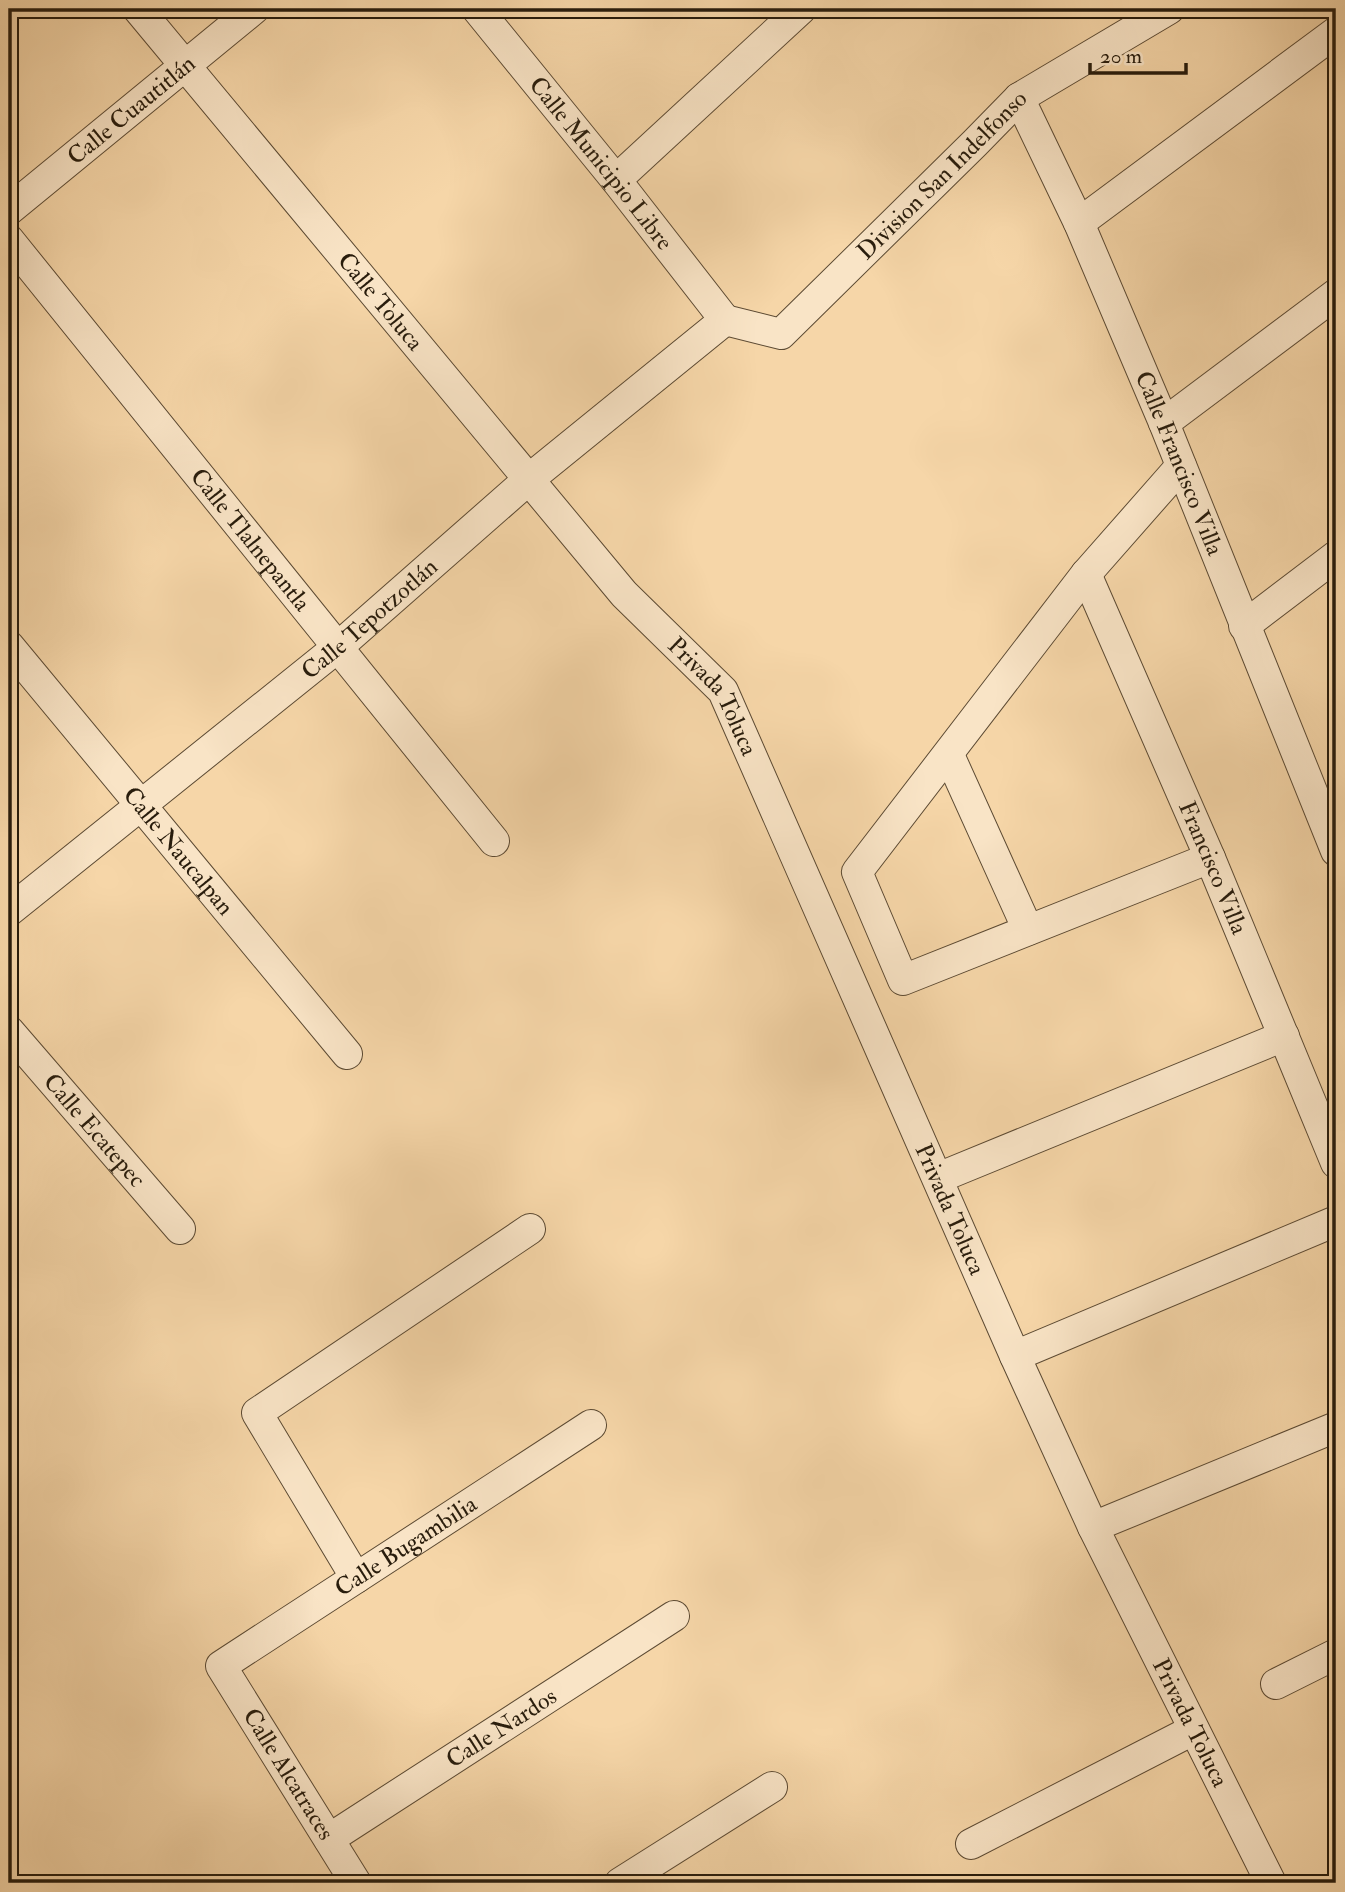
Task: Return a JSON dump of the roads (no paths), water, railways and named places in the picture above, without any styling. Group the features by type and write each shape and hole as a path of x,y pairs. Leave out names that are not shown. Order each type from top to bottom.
{"street":[{"name":"Calle Toluca","path":"138,9 624,594"},
{"name":"Calle Cuautitlán","path":"9,210 254,9"},
{"name":"Calle Municipio Libre","path":"477,9 616,180 724,320"},
{"path":"616,180 801,9"},
{"name":"Division San Indelfonso","path":"724,320 780,334 975,144 1018,98 1166,9"},
{"path":"1079,223 1328,37"},
{"name":"Calle Francisco Villa","path":"1018,98 1079,223 1164,423 1244,626 1334,837"},
{"name":"Calle Tlalnepantla","path":"9,240 494,841"},
{"path":"1164,423 1336,294"},
{"name":"Calle Tepotzotlán","path":"9,911 338,647 528,480 724,320"},
{"path":"1181,467 1086,574 857,872 903,980 1210,858"},
{"path":"1244,626 1336,556"},
{"name":"Francisco Villa","path":"1086,574 1210,858 1336,1163"},
{"name":"Privada Toluca","path":"624,594 723,691 1015,1356 1093,1527 1270,1883"},
{"name":"Calle Naucalpan","path":"9,646 347,1054"},
{"path":"949,755 1028,930"},
{"name":"Calle Ecatepec","path":"9,1031 180,1229"},
{"path":"938,1178 1284,1036"},
{"path":"1015,1356 1336,1221"},
{"path":"356,1578 257,1413 530,1229"},
{"name":"Calle Bugambilia","path":"221,1666 591,1425"},
{"path":"1093,1527 1336,1427"},
{"name":"Calle Nardos","path":"329,1839 674,1616"},
{"path":"1276,1684 1336,1654"},
{"name":"Calle Alcatraces","path":"221,1666 356,1883"},
{"path":"971,1844 1194,1730"},
{"path":"620,1883 772,1787"}]}
